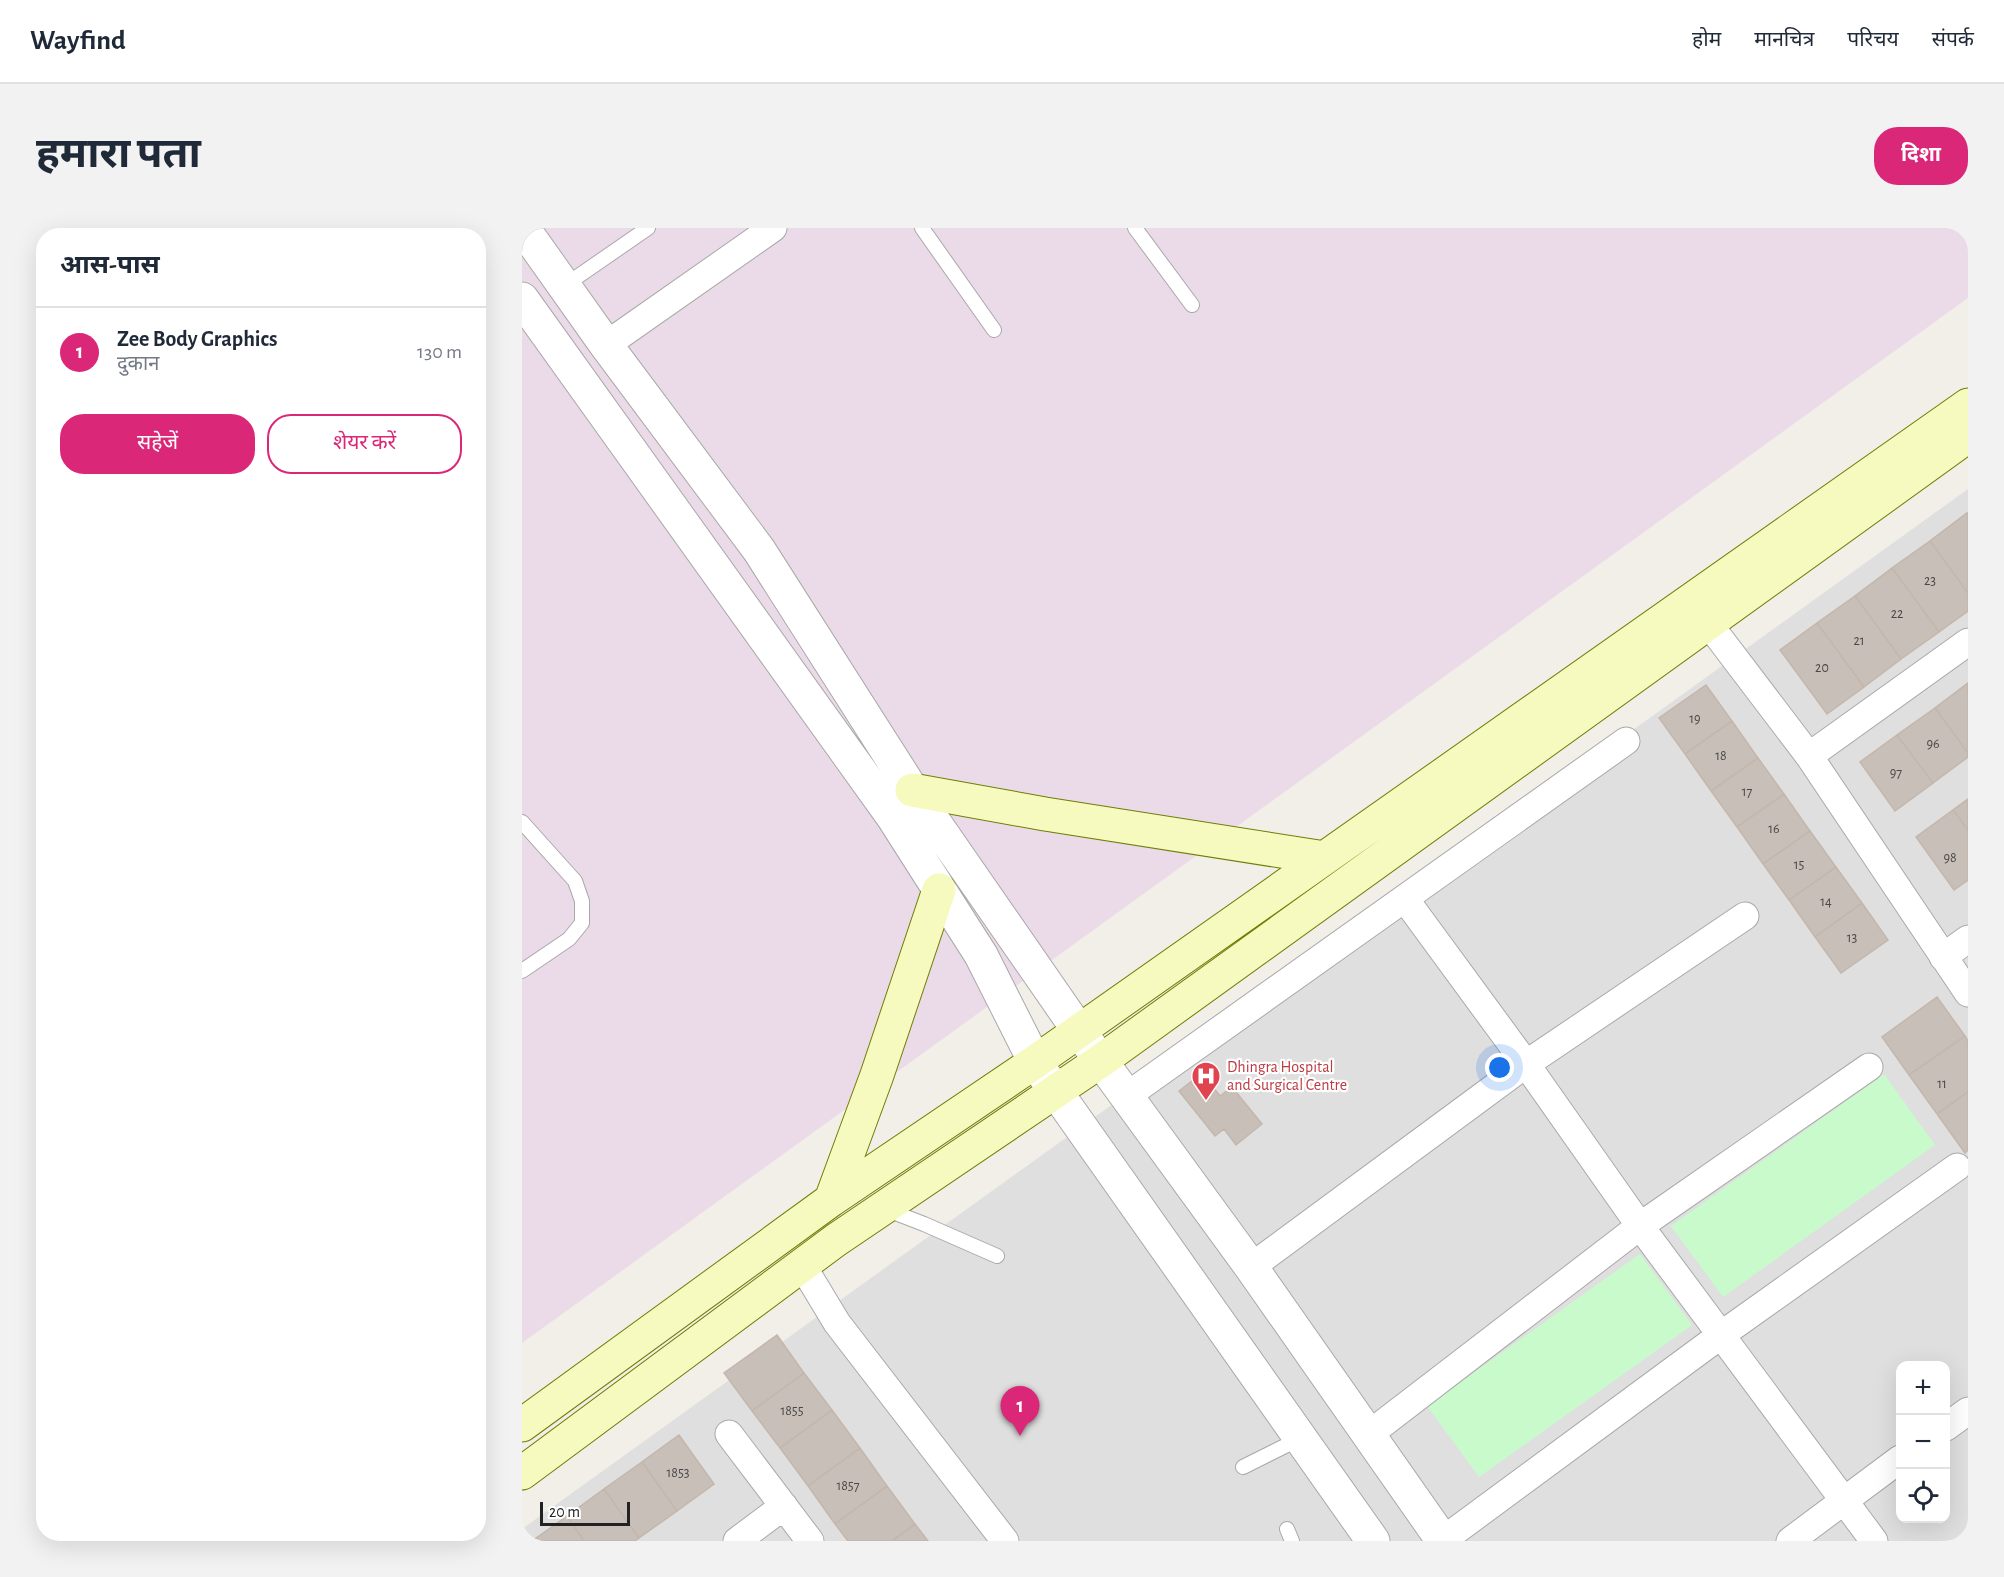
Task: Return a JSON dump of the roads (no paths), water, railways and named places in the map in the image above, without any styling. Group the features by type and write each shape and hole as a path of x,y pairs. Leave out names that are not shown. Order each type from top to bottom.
{"main road":[{"path":"522,1425 831,1200 1035,1062 1968,405"},
{"path":"522,1473 802,1265 882,1208 1102,1060 1968,436"},
{"path":"912,790 1046,814 1325,858"},
{"path":"831,1200 877,1075 939,890"}],"street":[{"path":"523,228 606,345 759,549 912,790 1079,1031 1128,1095 1443,1540 1721,1335 1957,1167"},
{"path":"606,345 772,228"},
{"path":"522,299 893,817 981,955 1035,1062 1373,1541"},
{"path":"1708,623 1809,756 1968,993"},
{"path":"1809,756 1968,642"},
{"path":"1128,1095 1626,741"},
{"path":"1405,899 1526,1064 1640,1226 1874,1541"},
{"path":"1251,1267 1526,1064 1745,916"},
{"path":"1942,957 1968,939"},
{"path":"1368,1435 1640,1226 1869,1067"},
{"path":"802,1265 837,1323 1005,1541"},
{"path":"1950,1424 1968,1411"},
{"path":"729,1434 810,1541"},
{"path":"1790,1541 1896,1462"},
{"path":"736,1541 784,1506"}],"lane":[{"path":"564,286 648,228"},
{"path":"922,228 994,330"},
{"path":"1135,228 1191,305"},
{"path":"522,822 575,881 582,901 582,923 569,939 522,971"},
{"path":"882,1208 997,1256"},
{"path":"1243,1467 1299,1439"}],"place":[{"name":"Dhingra Hospital and Surgical Centre","path":"1206,1102"},
{"name":"Zee Body Graphics","path":"1020,1436"}]}
